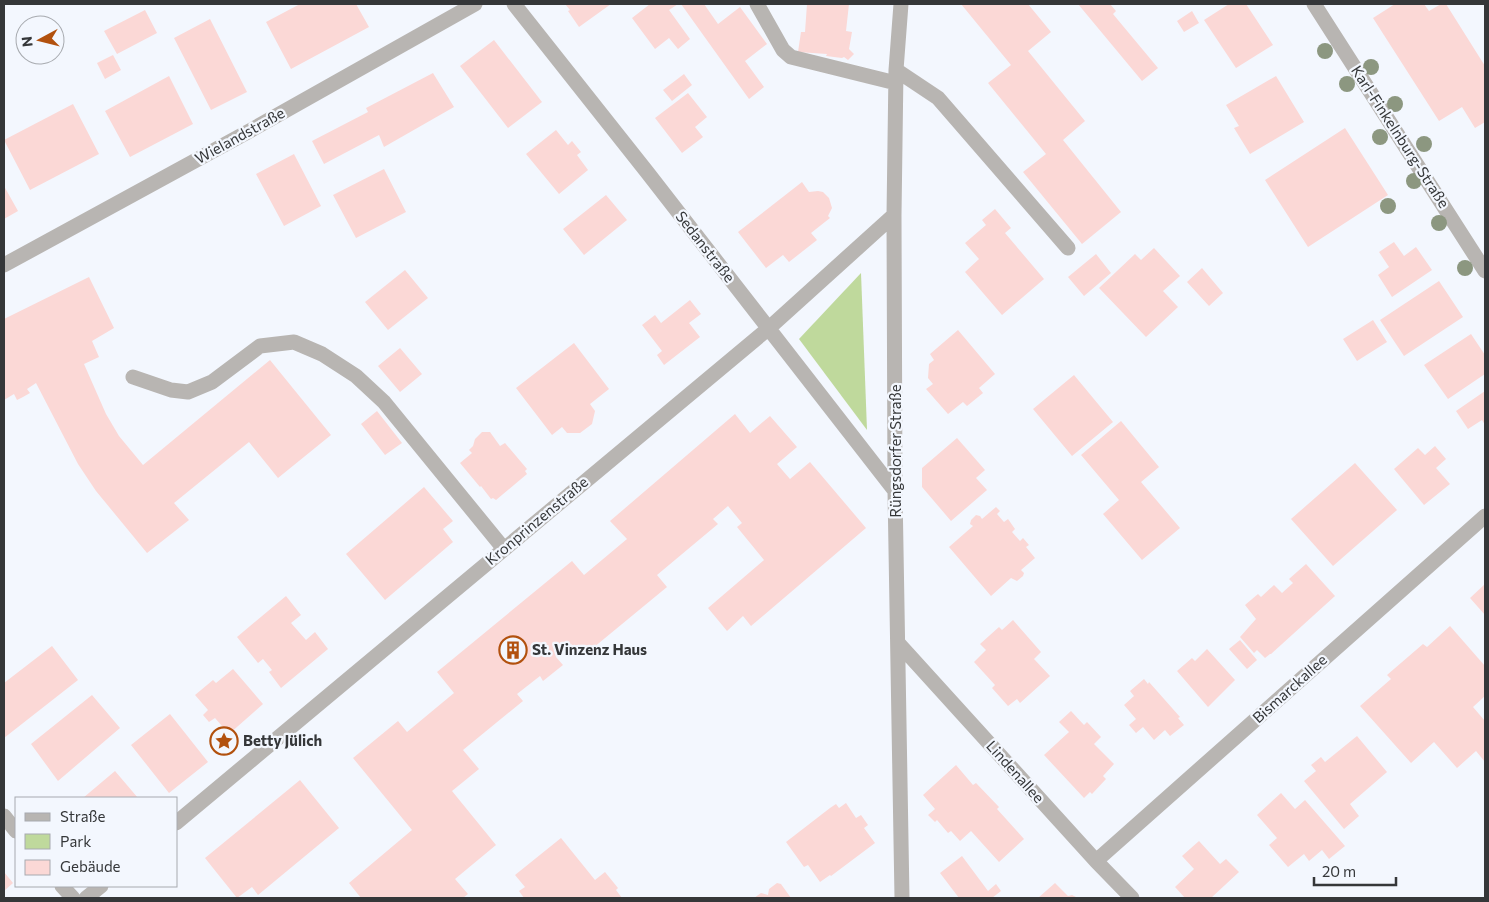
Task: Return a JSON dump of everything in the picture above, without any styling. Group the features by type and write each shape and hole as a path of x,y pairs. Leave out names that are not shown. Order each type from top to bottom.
{"street":[{"name":"Wielandstraße","path":"4,265 253,130 475,4"},
{"name":"Sedanstraße","path":"514,4 895,491"},
{"path":"757,4 783,50 791,57 896,76 938,98 1068,248"},
{"name":"Rüngsdorfer Straße","path":"901,4 896,76 894,215 895,491 902,898"},
{"name":"Karl-Finkelnburg-Straße","path":"1314,4 1485,271"},
{"name":"Kronprinzenstraße","path":"178,821 768,328 894,215"},
{"path":"133,377 171,390 188,392 212,382 260,346 294,342 322,354 356,376 384,402 504,549"},
{"name":"Bismarckallee","path":"1096,861 1485,516"},
{"name":"Lindenallee","path":"899,644 1096,861 1132,898"},
{"path":"4,816 15,830"},
{"path":"63,887 73,898"},
{"path":"86,898 100,887"}],"green space":[{"path":"861,273 867,430 799,339"}],"building":[{"path":"300,4 356,4 369,27 291,69 266,22"},
{"path":"565,4 611,4 579,27"},
{"path":"650,4 678,4 669,10 690,39 678,49 669,38 655,49 632,18"},
{"path":"681,4 704,4 718,24 740,7 767,44 745,61 764,87 749,99"},
{"path":"807,4 849,4 846,31 852,32 849,49 854,54 848,60 844,57 826,56 827,54 798,52 801,32 805,32"},
{"path":"961,4 1028,4 1051,32 1028,51 1085,121 1063,140 1121,212 1082,244 1023,172 1046,154 988,83 1011,65"},
{"path":"1078,4 1110,4 1116,11 1113,14 1158,68 1142,81"},
{"path":"1229,4 1246,4 1273,45 1236,68 1204,20"},
{"path":"1395,4 1424,4 1429,11 1441,4 1446,4 1485,66 1485,122 1475,128 1462,107 1439,121 1373,18"},
{"path":"145,10 157,33 117,54 104,31"},
{"path":"1192,11 1199,23 1184,32 1177,21"},
{"path":"210,19 247,92 211,110 174,38"},
{"path":"494,40 542,102 508,128 460,66"},
{"path":"113,55 121,70 105,79 97,63"},
{"path":"433,73 454,107 384,147 379,135 324,164 312,141 368,112 366,108"},
{"path":"684,74 692,85 672,101 663,90"},
{"path":"169,76 193,124 130,157 105,111"},
{"path":"1276,76 1304,122 1250,154 1234,128 1239,126 1226,105"},
{"path":"688,93 707,117 695,127 703,137 682,153 655,118"},
{"path":"73,104 99,154 30,190 4,140"},
{"path":"1345,128 1388,195 1308,247 1265,180"},
{"path":"556,130 568,145 572,141 581,152 577,155 588,170 559,194 526,154"},
{"path":"294,154 321,206 284,226 256,174"},
{"path":"384,169 406,212 356,238 333,195"},
{"path":"802,182 809,192 823,192 829,198 832,208 828,216 830,218 811,233 817,240 789,262 783,255 766,268 738,232"},
{"path":"4,186 18,211 4,219"},
{"path":"606,195 627,220 584,255 563,229"},
{"path":"995,209 1011,228 1005,233 1044,279 1002,315 965,272 979,259 965,243 986,225 982,220"},
{"path":"1394,242 1404,256 1416,247 1432,270 1392,297 1378,275 1389,267 1379,252"},
{"path":"1154,248 1180,276 1163,291 1178,307 1146,337 1099,288 1135,254 1141,260"},
{"path":"1096,254 1111,273 1084,296 1068,277"},
{"path":"1202,268 1223,293 1209,306 1187,282"},
{"path":"405,270 428,298 388,330 365,302"},
{"path":"89,277 114,328 92,341 99,357 84,364 106,414 119,436 143,465 270,360 331,435 278,478 249,442 174,503 189,520 147,553 96,491 78,464 36,383 27,389 30,393 23,397 17,400 14,394 4,400 4,319"},
{"path":"1439,281 1463,317 1404,356 1380,320"},
{"path":"690,300 701,314 689,323 700,337 664,365 657,355 662,351 642,325 655,315 661,323"},
{"path":"1373,320 1387,342 1357,361 1343,339"},
{"path":"958,330 995,374 979,388 983,393 967,406 963,402 948,414 926,389 933,384 928,378 929,364 934,360 930,354"},
{"path":"1471,334 1485,355 1485,374 1448,399 1424,365"},
{"path":"574,343 609,389 590,404 595,411 592,424 580,433 567,433 562,427 552,435 516,388"},
{"path":"400,348 422,374 400,392 378,366"},
{"path":"1074,375 1113,422 1072,456 1033,409"},
{"path":"1485,391 1485,425 1482,420 1468,429 1456,411"},
{"path":"377,411 402,443 385,455 361,424"},
{"name":"St. Vinzenz Haus","path":"735,414 750,433 770,416 797,447 777,464 790,479 810,462 866,528 751,626 743,616 727,631 708,608 764,560 737,527 742,523 728,506 713,519 718,524 657,575 667,587 582,657 571,644 556,657 563,665 543,681 540,676 517,694 523,701 463,750 479,769 452,791 496,845 455,879 468,894 463,898 361,898 349,883 412,830 353,758 398,721 407,732 454,693 437,672 572,561 584,575 627,539 610,521"},
{"path":"1121,421 1159,467 1141,482 1180,528 1142,560 1103,514 1119,500 1081,455"},
{"path":"482,432 490,432 500,446 505,443 527,469 525,471 527,474 496,500 491,499 460,463 472,453 469,450 473,446 475,439"},
{"path":"957,438 985,470 976,478 987,490 951,521 922,487 922,468"},
{"path":"1435,446 1446,459 1436,468 1450,484 1424,505 1394,469 1418,448 1425,455"},
{"path":"1355,463 1397,510 1333,566 1291,519"},
{"path":"424,487 453,521 443,529 453,542 385,600 346,554"},
{"path":"996,507 1000,511 997,514 1004,522 1008,519 1015,529 1012,532 1020,541 1023,538 1029,545 1026,547 1035,558 1021,570 1024,573 1023,576 1017,581 1011,578 991,596 949,547 973,526 970,524 971,520 976,515 982,519"},
{"path":"1306,564 1335,596 1271,654 1265,658 1257,650 1254,653 1240,637 1256,619 1245,605 1258,594 1261,597 1274,585 1282,593 1293,583 1289,579"},
{"path":"1485,584 1485,615 1470,598"},
{"path":"286,596 301,615 291,623 306,640 315,632 328,649 281,688 269,672 272,670 263,659 258,663 237,637"},
{"path":"1013,620 1041,652 1034,659 1050,676 1020,703 1017,699 1008,706 992,688 995,685 974,662 986,650 980,644 999,627 1002,630"},
{"path":"1450,626 1485,666 1485,696 1473,707 1485,721 1485,762 1476,751 1457,768 1434,742 1411,763 1360,706 1391,679 1387,675 1423,644 1427,647"},
{"path":"1240,640 1257,660 1247,669 1229,649"},
{"path":"52,646 78,680 4,738 4,683"},
{"path":"1207,649 1235,680 1208,707 1177,671 1192,658 1195,661"},
{"path":"233,669 263,704 229,734 215,718 209,722 203,715 208,710 195,695 213,680 216,683"},
{"path":"1144,679 1148,684 1149,682 1180,717 1178,718 1184,725 1170,736 1165,730 1154,740 1143,727 1136,733 1129,725 1136,719 1124,705 1134,696 1130,691"},
{"path":"92,695 120,728 58,781 31,744"},
{"path":"1071,711 1084,725 1087,722 1101,737 1094,744 1114,764 1103,776 1106,779 1092,794 1090,792 1084,798 1044,755 1069,732 1059,722"},
{"path":"170,714 208,762 169,793 131,745"},
{"path":"1357,736 1387,772 1350,804 1359,816 1344,829 1304,781 1316,771 1311,765 1321,757 1325,762"},
{"path":"956,765 973,785 976,783 999,807 997,809 1024,839 999,862 971,831 960,841 951,831 948,833 937,820 935,822 928,815 935,809 923,795"},
{"path":"115,771 137,797 84,797"},
{"path":"300,780 339,828 258,895 252,887 237,898 205,858"},
{"path":"1281,793 1295,809 1305,800 1345,846 1329,859 1322,850 1309,861 1304,854 1288,867 1269,845 1277,838 1257,815"},
{"path":"846,803 856,818 861,815 868,825 864,828 875,843 820,882 808,865 804,867 786,842 836,804 839,808"},
{"path":"561,838 595,880 605,872 618,888 616,890 622,898 524,898 519,891 525,887 515,875"},
{"path":"1199,841 1220,864 1226,859 1239,872 1211,898 1185,898 1175,887 1194,869 1182,856"},
{"path":"962,856 988,891 996,884 1001,891 992,898 959,898 940,873"},
{"path":"4,872 13,883 4,891"},
{"path":"777,883 781,884 791,898 754,898 761,893 768,895 769,889"},
{"path":"1055,883 1068,896 1072,895 1078,898 1038,898"}],"place":[{"name":"St. Vinzenz Haus","path":"513,650"},
{"name":"Betty Jülich","path":"224,741"}]}
